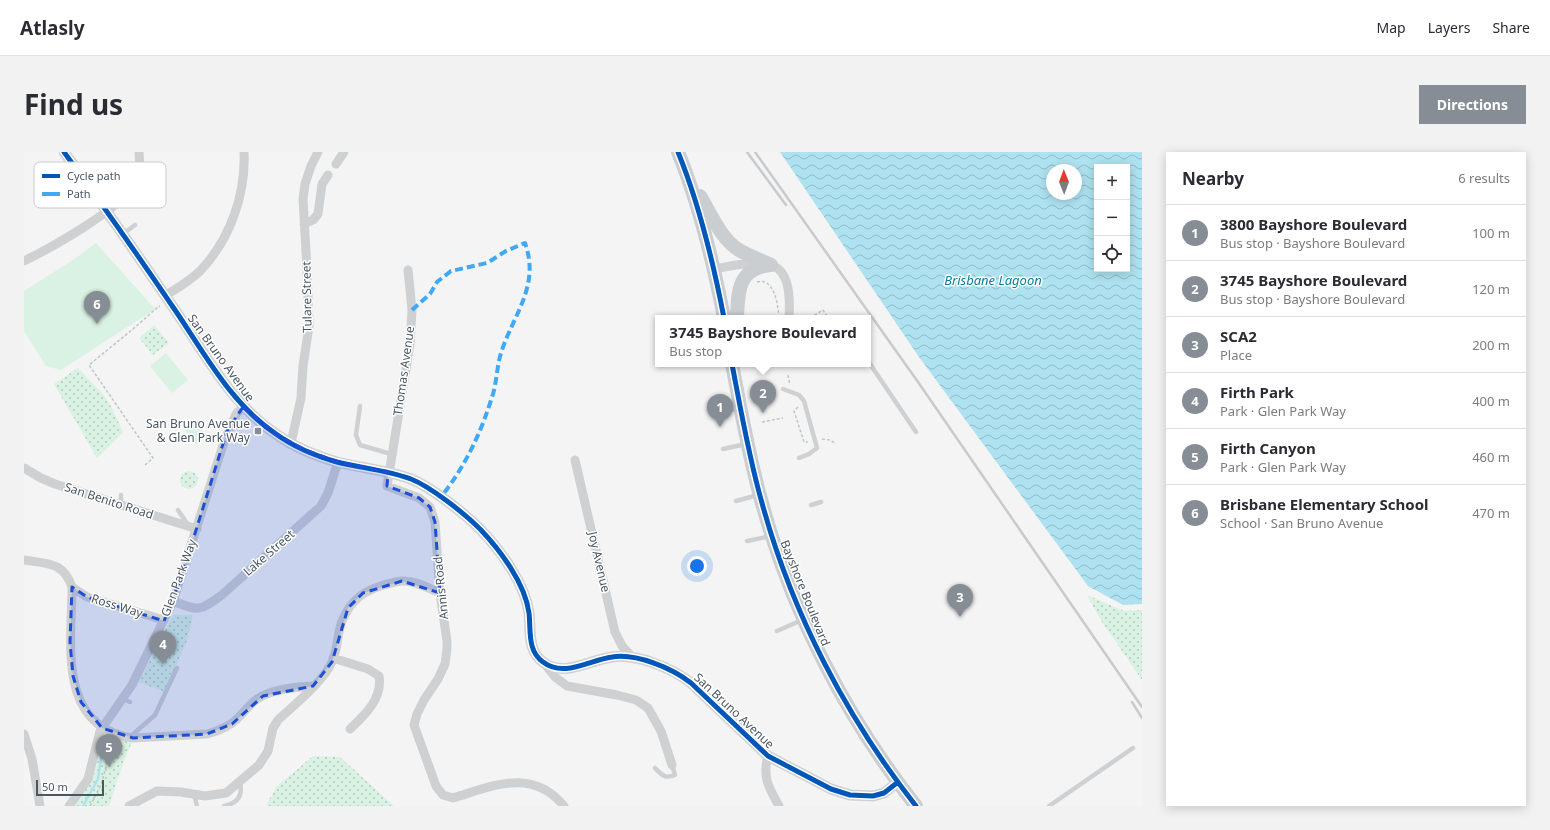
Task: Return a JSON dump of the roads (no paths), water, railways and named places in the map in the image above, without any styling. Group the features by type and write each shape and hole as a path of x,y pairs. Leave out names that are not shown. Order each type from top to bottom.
{"main road":[{"path":"678,152 706,232 723,315"},
{"path":"687,175 720,229 733,244 739,250 771,265"},
{"path":"737,315 738,297 742,281 755,269 771,265"},
{"name":"Bayshore Boulevard","path":"735,371 741,409 759,495 786,578 803,619 839,691 870,742 916,806"}],"street":[{"name":"San Bruno Avenue","path":"64,152 71,162"},
{"path":"165,296 201,270 216,251 236,212 240,198 244,152"},
{"name":"Tulare Street","path":"291,443 301,398 303,366 309,326 303,199 305,184 311,166 318,152"},
{"path":"336,164 344,152"},
{"path":"304,224 313,220 318,214 322,184 328,174"},
{"name":"San Bruno Avenue","path":"104,208 222,380 243,406 261,424 291,443 320,456 338,462 388,472 423,485 452,506 485,535 507,564 522,589 529,612 533,651 545,664 559,669 576,667 612,657 634,659 658,664 685,679 768,756 831,789 850,795 880,795 898,782"},
{"path":"24,261 76,232 110,208"},
{"path":"714,269 756,262 771,265 779,270 788,285 790,293 789,315"},
{"name":"Thomas Avenue","path":"388,472 410,344 412,310 408,270"},
{"name":"Glen Park Way","path":"69,806 88,779 102,728 126,701 173,601 193,528 227,431 236,414 243,406"},
{"name":"Joy Avenue","path":"575,460 589,536 616,632 622,646 634,659"},
{"name":"Lake Street","path":"173,601 198,609 206,607 222,594 321,506 328,493 338,462"},
{"name":"San Benito Road","path":"24,468 54,484 193,528"},
{"name":"Annis Road","path":"388,472 386,486 420,498 430,507 435,522 440,592 447,641 444,664 438,679 416,714 414,725 436,786 443,795 452,798 511,782 532,784 553,794 564,806"},
{"path":"24,560 53,564 64,572 70,580 72,587 70,642 73,676 81,702 91,718 102,728 122,734 207,734 232,724 252,703 263,696 296,687 313,686"},
{"path":"129,806 157,791 181,792 205,796 226,793 259,765 268,751 273,728 278,720 325,673 333,658 342,623 348,608 363,593 376,587 402,581 414,583 440,592"},
{"name":"Ross Way","path":"72,587 87,597 164,620"},
{"path":"333,658 368,669 378,676 380,688 374,701 350,729"},
{"path":"545,664 555,677 567,686 636,700 648,708 661,731 672,765"},
{"path":"24,734 32,759 40,806"},
{"path":"768,756 765,768 768,785 779,806"}],"lane":[{"path":"123,234 134,225"},
{"path":"871,365 916,432"},
{"path":"782,389 798,394 804,401 818,448 799,458"},
{"path":"360,406 356,435 360,445 391,454"},
{"path":"713,412 741,409"},
{"path":"722,449 748,443"},
{"path":"121,495 121,504"},
{"path":"736,501 759,495"},
{"path":"810,505 821,502"},
{"path":"178,510 193,528"},
{"path":"747,541 772,536"},
{"path":"777,631 803,619"},
{"path":"122,734 155,715 177,668"},
{"path":"1049,806 1133,748"},
{"path":"655,768 664,776 669,777 675,774 672,765"},
{"path":"224,806 238,799 241,794 240,782"},
{"path":"194,794 197,806"}],"water":[{"name":"Brisbane Lagoon","path":"780,152 1142,152 1142,604 1123,605 1088,586 919,357"}],"waterway":[{"path":"83,806 98,779 104,738"}],"railway":[{"path":"747,152 786,205"},
{"path":"755,152 871,315"},
{"path":"871,316 1142,707"},
{"path":"1132,702 1142,718"}],"place":[{"name":"Brisbane Elementary School","path":"97,324"},
{"name":"3745 Bayshore Boulevard","path":"763,413"},
{"name":"3800 Bayshore Boulevard","path":"720,427"},
{"name":"San Bruno Avenue & Glen Park Way","path":"258,431"},
{"name":"SCA2","path":"960,617"},
{"name":"Firth Park","path":"163,664"},
{"name":"Firth Canyon","path":"109,767"}]}
